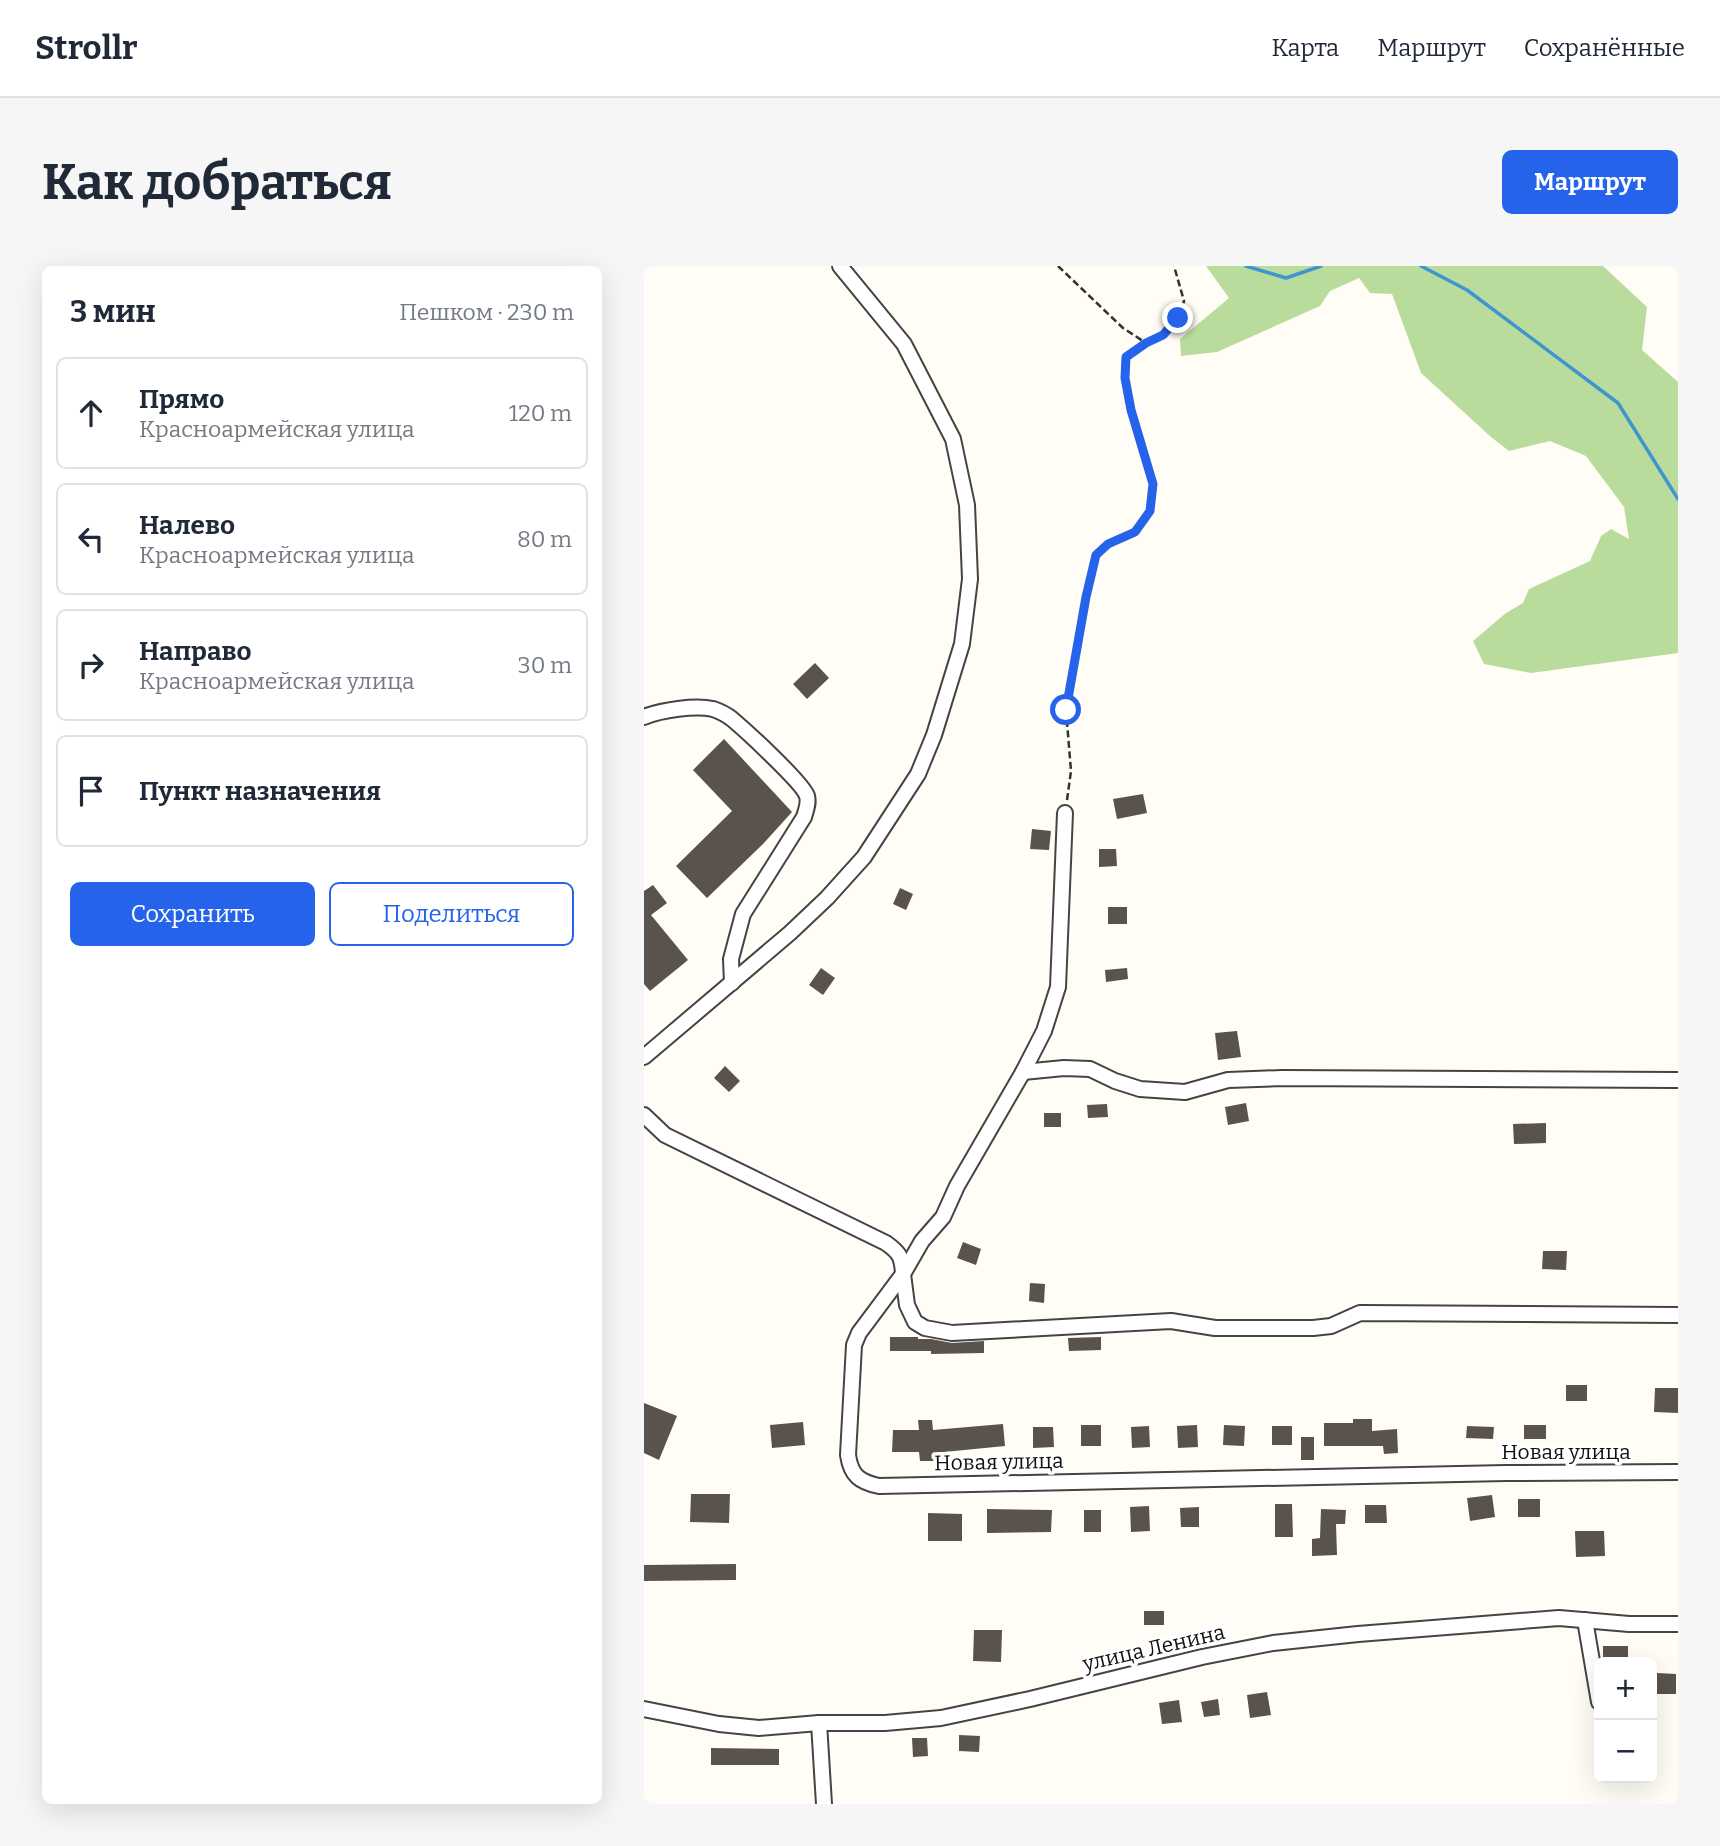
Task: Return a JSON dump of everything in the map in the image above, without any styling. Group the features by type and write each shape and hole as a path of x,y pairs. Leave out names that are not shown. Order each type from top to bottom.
{"street":[{"path":"644,1056 790,933 864,857 918,774 934,735 962,644 970,579 967,505 953,439 904,344 840,266"},
{"path":"644,717 677,709 715,709 730,718 796,780 807,795 804,817 743,914 731,959 732,983"},
{"path":"903,1274 922,1241 943,1217 957,1186 1044,1031 1058,987 1065,813"},
{"path":"1023,1072 1064,1068 1090,1069 1140,1089 1185,1092 1228,1080 1282,1078 1678,1080"},
{"path":"644,1115 664,1135 886,1243 898,1252 903,1263 907,1305 915,1322 925,1328 953,1333 1171,1321 1215,1328 1313,1328 1331,1326 1360,1313 1678,1315"},
{"name":"Новая улица","path":"903,1274 859,1333 854,1345 848,1455 850,1468 864,1483 879,1486 1493,1473 1678,1472"},
{"name":"улица Ленина","path":"644,1709 719,1724 760,1728 819,1723 885,1723 941,1718 1273,1643 1359,1633 1559,1618 1629,1624 1678,1624"},
{"path":"1585,1620 1594,1673"},
{"path":"819,1723 824,1804"}],"path":[{"path":"1058,266 1123,328 1146,343"},
{"path":"1065,813 1071,771 1066,710 1096,555 1108,544 1135,532 1150,511 1153,484 1131,410 1125,378 1126,357 1163,335 1178,318 1184,301 1174,266"}],"green space":[{"path":"1206,266 1603,266 1647,307 1642,350 1678,382 1678,653 1531,673 1484,664 1473,641 1506,613 1523,603 1529,589 1590,561 1601,536 1611,529 1629,539 1624,507 1586,456 1550,441 1509,451 1491,437 1421,373 1392,294 1370,293 1359,278 1330,291 1320,306 1217,352 1181,356 1180,339 1229,298"}],"building":[{"path":"815,663 829,678 807,699 793,684"},
{"path":"724,739 792,812 707,898 676,866 732,811 693,770"},
{"path":"1143,794 1147,813 1117,819 1113,799"},
{"path":"1032,829 1051,831 1049,850 1030,849"},
{"path":"1099,849 1116,849 1117,866 1099,867"},
{"path":"653,885 667,903 651,915 688,960 650,991 644,984 644,891"},
{"path":"900,888 913,894 906,910 893,904"},
{"path":"1108,907 1127,907 1127,924 1108,924"},
{"path":"821,968 835,978 823,995 809,985"},
{"path":"1127,968 1128,979 1106,982 1105,970"},
{"path":"1237,1031 1241,1057 1218,1060 1215,1033"},
{"path":"725,1066 740,1081 729,1092 714,1078"},
{"path":"1246,1103 1249,1121 1228,1125 1225,1107"},
{"path":"1107,1104 1108,1117 1088,1118 1087,1105"},
{"path":"1044,1113 1061,1113 1061,1127 1044,1127"},
{"path":"1546,1123 1546,1143 1514,1144 1513,1124"},
{"path":"963,1242 981,1249 976,1265 957,1258"},
{"path":"1543,1251 1567,1251 1566,1270 1542,1269"},
{"path":"1030,1283 1045,1284 1044,1303 1029,1301"},
{"path":"890,1337 918,1337 952,1343 984,1341 984,1353 931,1354 931,1351 890,1351"},
{"path":"1101,1337 1101,1350 1069,1351 1068,1338"},
{"path":"1566,1385 1587,1385 1587,1401 1566,1401"},
{"path":"1655,1388 1678,1388 1678,1413 1654,1412"},
{"path":"644,1403 677,1416 659,1460 644,1453"},
{"path":"1353,1419 1372,1419 1372,1431 1397,1429 1398,1453 1384,1454 1383,1446 1324,1446 1324,1423 1353,1423"},
{"path":"918,1420 932,1420 933,1430 1003,1424 1005,1446 934,1453 934,1461 920,1461 919,1452 892,1452 893,1430 919,1430"},
{"path":"803,1422 805,1445 772,1448 770,1425"},
{"path":"1081,1425 1101,1425 1101,1446 1081,1446"},
{"path":"1197,1425 1198,1447 1178,1448 1177,1426"},
{"path":"1224,1425 1245,1426 1244,1446 1223,1445"},
{"path":"1524,1425 1546,1425 1546,1439 1524,1439"},
{"path":"1149,1426 1150,1447 1132,1448 1131,1427"},
{"path":"1272,1426 1292,1426 1292,1445 1272,1445"},
{"path":"1467,1426 1494,1427 1493,1439 1466,1438"},
{"path":"1033,1427 1053,1427 1054,1447 1033,1448"},
{"path":"1301,1437 1314,1437 1314,1460 1301,1460"},
{"path":"691,1494 730,1494 729,1523 690,1522"},
{"path":"1492,1495 1495,1517 1470,1521 1467,1498"},
{"path":"1518,1499 1540,1499 1540,1517 1518,1517"},
{"path":"1275,1504 1292,1504 1293,1537 1275,1537"},
{"path":"1365,1505 1386,1505 1387,1523 1365,1523"},
{"path":"1149,1506 1150,1531 1131,1532 1130,1507"},
{"path":"1199,1507 1199,1527 1181,1527 1180,1508"},
{"path":"987,1509 1052,1510 1051,1532 987,1533"},
{"path":"1321,1509 1346,1510 1345,1524 1336,1524 1337,1555 1312,1556 1312,1539 1320,1538"},
{"path":"1084,1510 1101,1510 1101,1532 1084,1532"},
{"path":"928,1513 962,1514 962,1541 928,1541"},
{"path":"1575,1531 1604,1531 1605,1556 1576,1557"},
{"path":"736,1564 736,1580 644,1581 644,1565"},
{"path":"1144,1611 1164,1611 1164,1625 1144,1625"},
{"path":"974,1630 1002,1630 1001,1662 973,1661"},
{"path":"1603,1646 1628,1646 1628,1657 1603,1657"},
{"path":"1657,1673 1676,1674 1676,1694 1657,1694"},
{"path":"1267,1692 1271,1715 1250,1718 1247,1695"},
{"path":"1218,1699 1220,1715 1204,1717 1201,1702"},
{"path":"1179,1700 1182,1722 1162,1724 1159,1703"},
{"path":"959,1735 980,1736 979,1752 959,1751"},
{"path":"912,1738 927,1738 928,1756 913,1757"},
{"path":"711,1748 779,1749 779,1765 711,1765"}],"waterway":[{"path":"1246,266 1286,278 1321,266"},
{"path":"1421,266 1467,290 1618,403 1678,499"}],"route":[{"path":"1066,710 1096,555 1108,544 1135,532 1150,511 1153,484 1131,410 1125,378 1126,357 1163,335 1178,318"}]}
